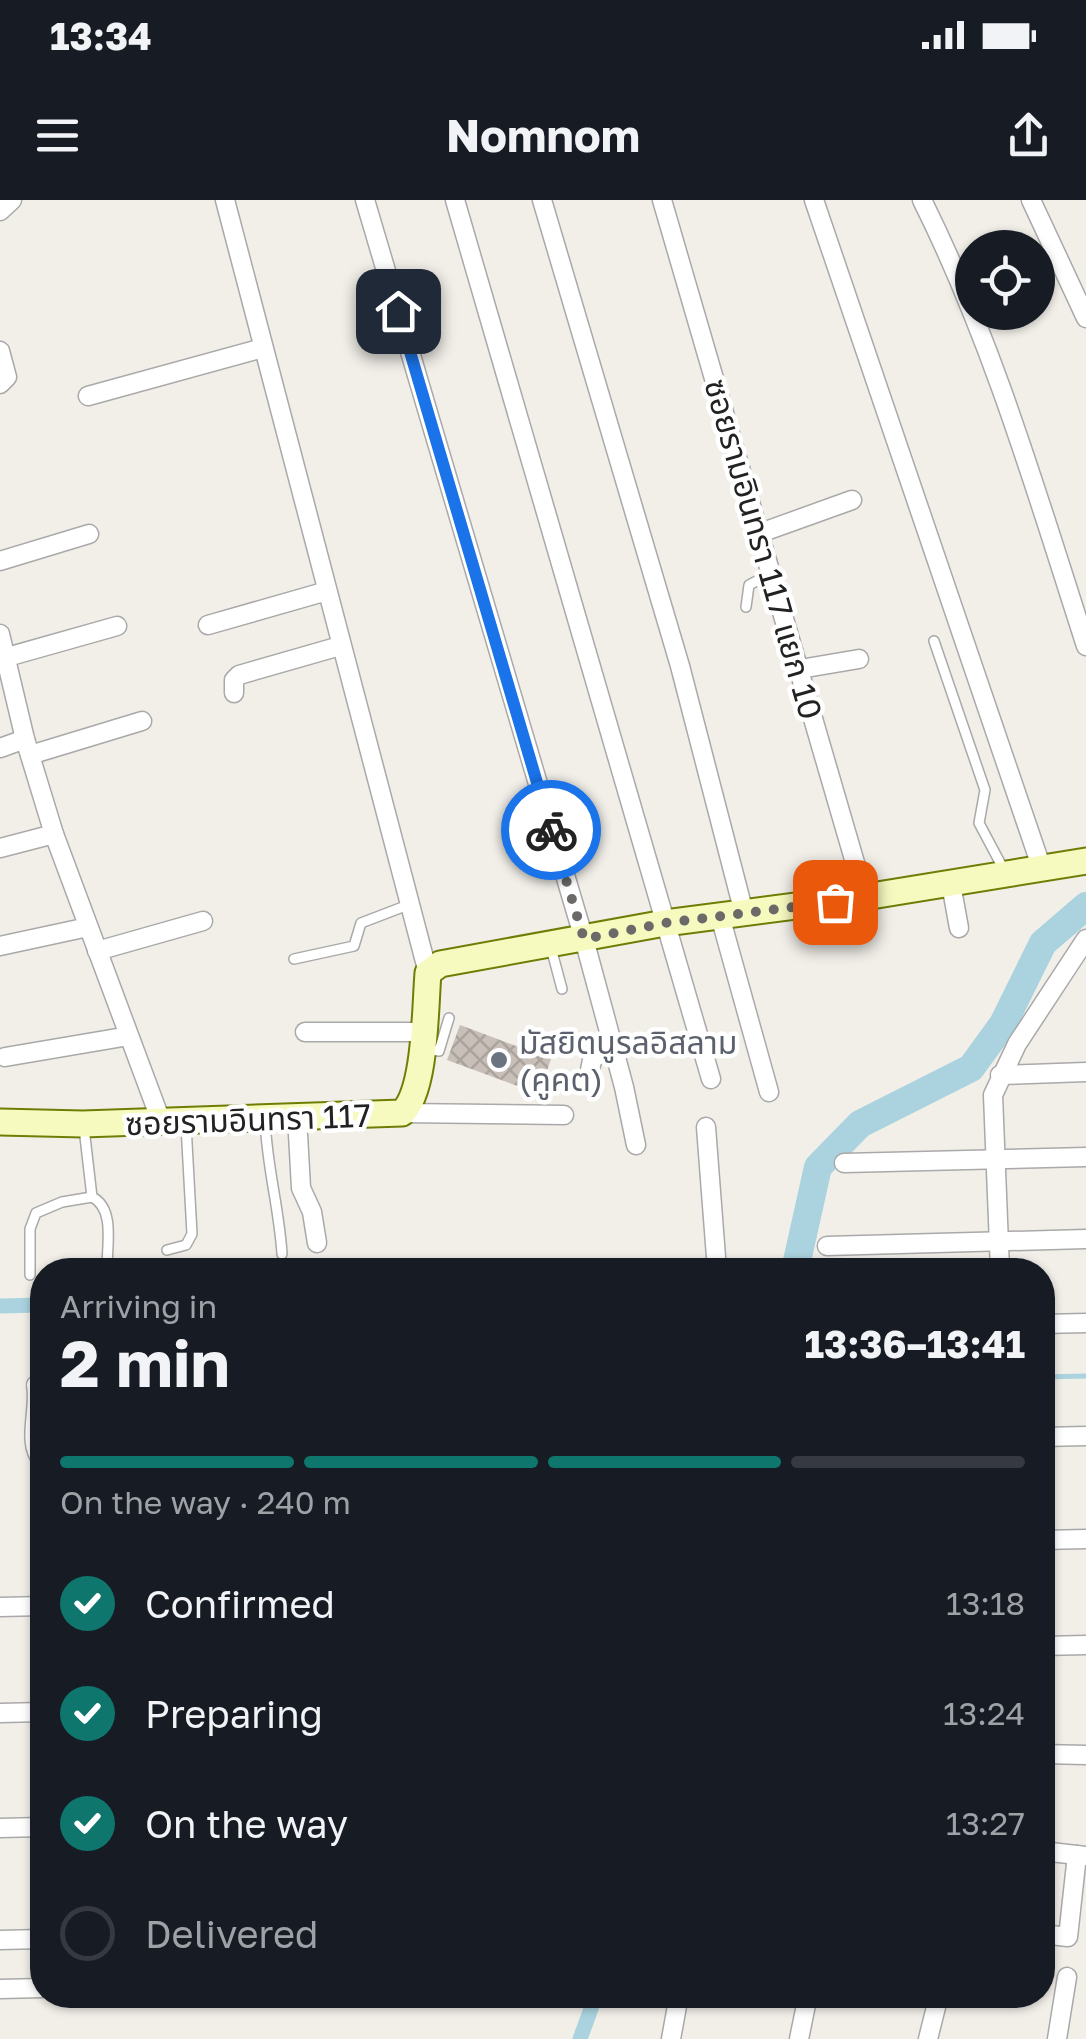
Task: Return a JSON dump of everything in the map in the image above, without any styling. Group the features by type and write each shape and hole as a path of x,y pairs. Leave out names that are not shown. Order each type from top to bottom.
{"street":[{"path":"0,211 12,200"},
{"path":"225,200 428,973 440,964 665,923 865,898 1086,861"},
{"path":"365,200 584,939 636,1145"},
{"path":"454,200 710,1080"},
{"path":"542,200 675,648 769,1092"},
{"name":"ซอยรามอินทรา 117 แยก 10","path":"662,200 865,898"},
{"path":"814,200 1042,869"},
{"path":"922,200 943,242 1021,449 1086,646"},
{"path":"1031,200 1086,318"},
{"path":"88,396 263,348"},
{"path":"0,352 7,377 0,384"},
{"path":"760,533 852,500"},
{"path":"0,561 89,534"},
{"path":"208,625 327,592"},
{"path":"3,658 117,626"},
{"path":"0,634 27,747 54,834 128,1036 174,1120"},
{"path":"234,692 234,680 239,675 340,646"},
{"path":"800,670 859,659"},
{"path":"0,748 27,747 142,721"},
{"path":"0,848 54,834"},
{"path":"950,884 959,928"},
{"path":"97,952 203,922"},
{"path":"0,946 88,927"},
{"path":"1000,1258 992,1095 1016,1044 1084,943"},
{"name":"ซอยรามอินทรา 117","path":"0,1122 83,1124 402,1113 416,1095 428,973"},
{"path":"305,1032 422,1040"},
{"path":"5,1057 128,1036"},
{"path":"588,1080 592,1060 612,1043"},
{"path":"1000,1075 1086,1072"},
{"path":"402,1113 564,1115"},
{"path":"297,1116 301,1188 312,1212 317,1243"},
{"path":"706,1128 716,1258"},
{"path":"844,1163 1086,1156"},
{"path":"827,1246 1086,1239"},
{"path":"1055,1324 1086,1324"},
{"path":"1055,1437 1086,1436"},
{"path":"1055,1539 1086,1538"},
{"path":"0,1607 30,1606"},
{"path":"1055,1646 1086,1645"},
{"path":"0,1712 30,1712"},
{"path":"1055,1754 1086,1755"},
{"path":"0,1828 30,1827"},
{"path":"1055,1853 1081,1856 1068,1938 1055,1936"},
{"path":"0,1940 30,1940"},
{"path":"1057,2039 1066,1977"},
{"path":"0,1989 30,1988"},
{"path":"671,2039 677,2008"},
{"path":"799,2039 805,2008"},
{"path":"928,2039 935,2008"}],"lane":[{"path":"746,608 748,585 772,573"},
{"path":"934,641 984,790 979,822 1006,875"},
{"path":"294,958 354,946 361,923 408,905"},
{"path":"550,945 562,990"},
{"path":"422,1040 439,1051 449,1018"},
{"path":"265,1117 268,1174 280,1220 282,1254"},
{"path":"167,1250 186,1245 192,1234 174,1120"},
{"path":"83,1124 92,1197"},
{"path":"30,1275 30,1229 36,1213 62,1202 98,1199 106,1211 108,1258"}],"building":[{"name":"มัสยิตนูรลอิสลาม (คูคต)","path":"460,1025 551,1059 539,1094 447,1060"}],"waterway":[{"path":"798,1258 818,1167 860,1124 971,1068 1003,1024 1043,943 1086,906"},
{"path":"0,1306 30,1305"},
{"path":"1055,1377 1086,1376"},
{"path":"580,2039 591,2008"}],"way so far":[{"path":"551,830 584,939 665,923 835,902"}],"place":[{"name":"มัสยิตนูรลอิสลาม (คูคต)","path":"499,1060"}],"route":[{"path":"398,311 551,830"}]}
